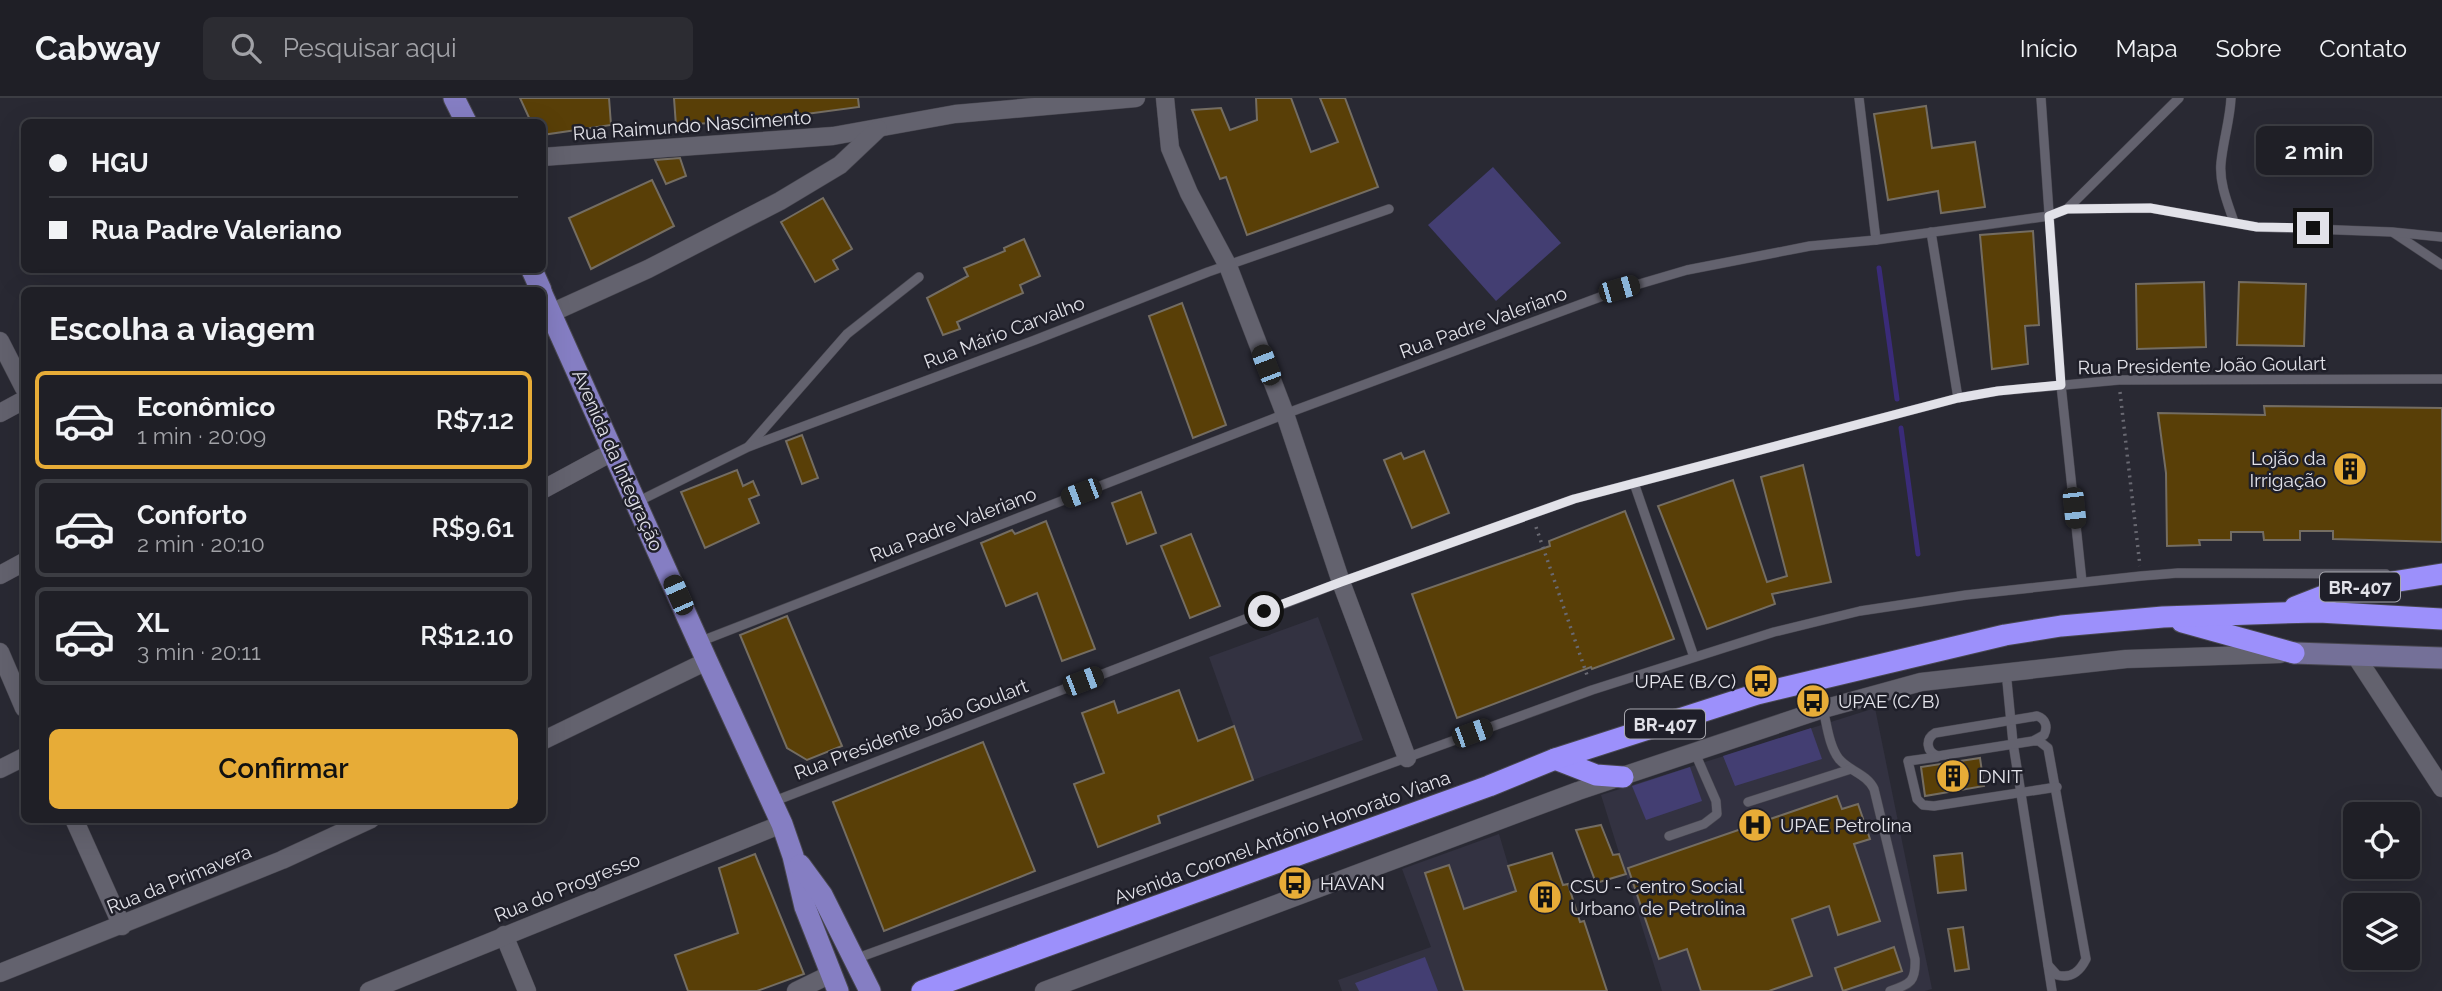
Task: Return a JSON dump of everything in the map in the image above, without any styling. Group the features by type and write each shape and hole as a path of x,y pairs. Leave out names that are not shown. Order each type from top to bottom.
{"highway":[{"name":"BR-407","path":"2280,613 2336,591 2439,574"},
{"name":"Avenida Coronel Antônio Honorato Viana","path":"922,991 1489,786 1555,759 1757,694 2005,635 2061,626 2163,617 2319,612 2442,619"},
{"path":"2163,617 2294,653"},
{"path":"1555,759 1596,775 1623,777"}],"main road":[{"path":"454,98 464,119"},
{"path":"460,98 465,119"},
{"name":"Avenida da Integração","path":"546,305 782,824 805,907 834,983"},
{"path":"2294,653 2442,658"},
{"name":"Avenida da Integração","path":"793,856 822,895 870,991"}],"street":[{"name":"Rua Raimundo Nascimento","path":"546,157 833,136 955,114 1136,98"},
{"path":"1164,98 1170,148 1189,193 1228,266 1285,414 1341,582 1407,758"},
{"path":"546,289 648,269 780,201 840,165 878,129"},
{"path":"0,341 21,382"},
{"path":"0,413 21,402"},
{"path":"546,488 614,451"},
{"path":"0,575 21,564"},
{"path":"546,739 703,651"},
{"path":"0,652 21,701"},
{"path":"1044,991 1439,842 1623,777 1823,709 1921,682 2126,659 2294,653"},
{"path":"2355,655 2442,788"},
{"path":"0,769 21,758"},
{"path":"76,823 122,926"},
{"name":"Rua da Primavera","path":"0,973 282,860 363,823"},
{"name":"Rua do Progresso","path":"369,991 782,824"},
{"path":"504,935 527,991"},
{"path":"796,991 834,983"}],"lane":[{"path":"1858,98 1876,240"},
{"path":"2042,98 2061,385 2082,582"},
{"path":"2067,209 2179,98"},
{"path":"2231,98 2221,166 2225,195 2234,222"},
{"name":"Rua Padre Valeriano","path":"703,651 1285,414 1619,289 1687,270 1811,246 1876,240 2049,216 2067,209 2150,208 2257,227 2392,232 2442,237"},
{"name":"Rua Mário Carvalho","path":"637,502 747,447 1228,266 1389,209"},
{"path":"1931,232 1958,398"},
{"path":"2392,232 2442,265"},
{"path":"747,447 846,334 919,277"},
{"name":"Rua Presidente João Goulart","path":"772,802 1341,582 1574,499 1958,398 1998,391 2119,380 2442,379"},
{"path":"1634,483 1694,657"},
{"path":"853,959 1592,690 1774,632 1860,611 2082,582 2178,573 2439,574"},
{"path":"2006,671 2020,793 2052,991"},
{"path":"1823,709 1833,749 1840,760 1871,782 1874,789 1915,959 1913,979 1891,991"},
{"path":"1942,756 1934,754 1928,748 1928,741 1935,733 2034,716 2044,720 2047,727 2044,735 2033,741"},
{"path":"2048,965 2057,975 2070,976 2077,973 2086,959 2057,787 2048,748 2039,741 2033,741 1908,761 1917,799 1923,805 1934,806 2057,787"},
{"path":"1669,836 1704,824 1717,814 1716,801 1695,753"},
{"path":"1748,802 1851,769"}],"path":[{"path":"2119,380 2141,576"},
{"path":"1532,514 1592,690"}],"shaded area":[{"path":"1493,167 1561,243 1496,301 1428,225"},
{"path":"1318,617 1363,740 1253,780 1209,657"},
{"name":"UPAE Petrolina","path":"1875,708 1932,989 1662,991 1601,795"},
{"path":"1811,728 1822,759 1735,786 1723,756"},
{"path":"1690,767 1702,801 1646,820 1632,786"},
{"path":"1499,834 1516,891 1549,932 1584,921 1607,991 1342,991 1338,980 1431,947 1402,869"},
{"path":"1425,957 1438,991 1359,991 1355,983"}],"building":[{"path":"520,98 609,98 611,125 546,134 546,119 530,119"},
{"path":"674,98 858,98 859,107 676,126"},
{"path":"1256,98 1291,98 1311,152 1338,142 1320,98 1345,98 1378,187 1247,235 1226,177 1220,179 1192,110 1221,108 1230,130 1257,120"},
{"path":"1926,106 1932,148 1975,142 1985,207 1941,213 1938,191 1888,200 1874,114"},
{"path":"680,158 686,176 666,184 655,160"},
{"path":"652,180 674,226 591,269 569,218"},
{"path":"823,198 852,249 833,260 838,269 815,282 781,222"},
{"path":"2033,231 2039,325 2025,326 2028,364 1992,369 1980,235"},
{"path":"1024,239 1040,276 1020,285 1023,293 957,322 960,329 943,335 927,298 968,276 964,268 1005,251 1004,248"},
{"path":"2204,282 2206,347 2137,349 2136,284"},
{"path":"2239,282 2306,284 2304,346 2237,345"},
{"path":"1182,303 1226,425 1193,438 1149,316"},
{"path":"2264,406 2442,408 2442,542 2333,539 2333,531 2300,531 2300,540 2264,540 2263,532 2231,532 2231,540 2199,540 2200,545 2167,546 2166,473 2158,413 2265,415"},
{"path":"802,435 818,478 802,484 786,441"},
{"path":"1424,451 1449,513 1412,528 1384,460 1401,453 1404,459"},
{"path":"1803,465 1831,582 1772,594 1775,604 1707,629 1658,506 1733,480 1767,582 1787,576 1761,477"},
{"path":"737,470 743,486 753,481 759,495 749,499 759,523 705,548 681,492"},
{"path":"1141,492 1156,533 1127,544 1112,503"},
{"path":"1625,511 1674,639 1457,718 1412,594 1550,546 1549,541"},
{"path":"1046,521 1095,649 1062,661 1037,593 1006,606 981,543 1012,530 1015,534"},
{"path":"1191,534 1220,606 1190,618 1161,546"},
{"path":"787,616 842,746 807,760 787,748 740,635"},
{"path":"1179,690 1198,741 1234,726 1253,780 1158,816 1160,823 1098,847 1074,784 1104,773 1082,713 1114,701 1118,713"},
{"path":"983,742 1035,871 884,931 833,802"},
{"name":"DNIT","path":"1980,758 1984,786 1925,796 1921,767"},
{"name":"UPAE Petrolina","path":"1837,796 1842,809 1858,804 1870,839 1854,844 1880,921 1838,935 1829,906 1792,919 1812,976 1769,991 1701,991 1687,949 1659,959 1628,868"},
{"path":"1601,825 1613,855 1619,854 1626,874 1596,883 1576,830"},
{"path":"1552,853 1563,885 1568,884 1580,922 1584,921 1607,991 1464,991 1425,873 1449,865 1464,909 1516,891 1508,866"},
{"path":"1962,853 1966,890 1938,893 1934,856"},
{"path":"755,854 804,974 757,991 688,991 675,955 738,933 719,868"},
{"path":"1963,927 1969,969 1955,971 1948,929"},
{"path":"1894,947 1902,971 1843,991 1835,968"}],"waterway":[{"path":"1879,268 1897,399"},
{"path":"1901,428 1918,554"}],"place":[{"name":"Lojão da Irrigação","path":"2350,469"},
{"name":"UPAE (B/C)","path":"1761,681"},
{"name":"UPAE (C/B)","path":"1813,701"},
{"name":"DNIT","path":"1953,776"},
{"name":"UPAE Petrolina","path":"1755,825"},
{"name":"HAVAN","path":"1295,883"},
{"name":"CSU - Centro Social Urbano de Petrolina","path":"1545,897"}],"route":[{"path":"1264,611 1574,499 1958,398 2061,385 2049,216 2067,209 2150,208 2257,227 2313,228"}]}
